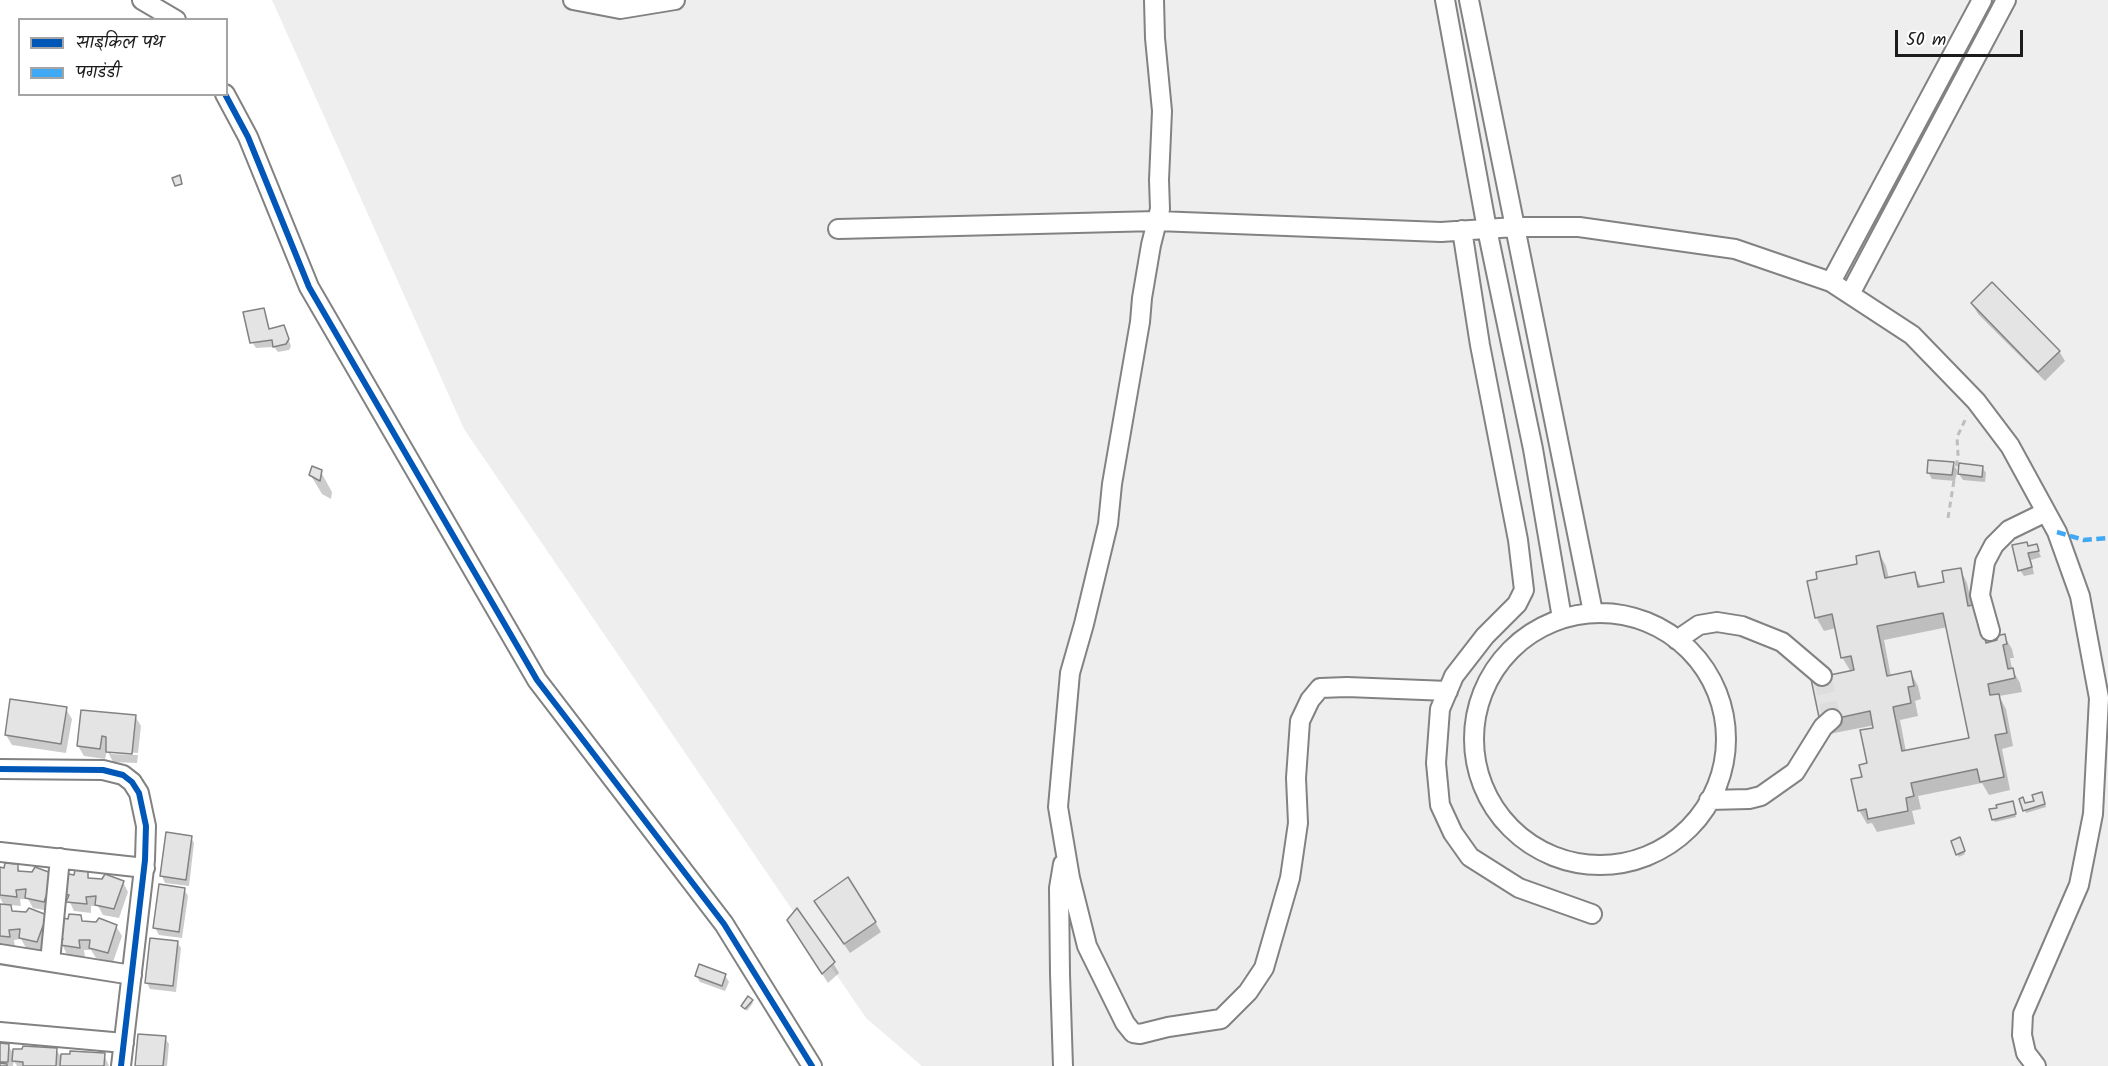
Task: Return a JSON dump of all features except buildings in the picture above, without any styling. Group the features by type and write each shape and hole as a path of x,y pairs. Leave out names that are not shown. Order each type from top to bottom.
{"street":[{"path":"142,0 173,18"},
{"path":"573,0 620,9 675,0"},
{"path":"1154,0 1162,111 1160,208 1142,298 1140,322 1112,484 1108,524 1070,673 1058,807 1065,850 1087,946 1121,1017 1133,1033 1140,1034 1221,1019 1248,992 1264,968 1290,878 1298,823 1296,778 1300,721 1310,700 1320,688 1448,691"},
{"path":"1445,0 1487,229 1533,449 1562,618"},
{"path":"1469,0 1593,612"},
{"path":"1831,282 1982,0"},
{"path":"1850,294 2006,0"},
{"path":"226,96 248,137 309,287 537,680 724,924 812,1066"},
{"path":"838,229 1157,221 1441,231 1515,227 1579,227 1735,249 1831,282 1912,334 1976,400 2010,446 2057,532 2080,596 2099,698 2093,814 2079,885 2023,1014 2022,1035 2026,1053 2036,1066"},
{"path":"1462,230 1480,345 1518,540 1524,590 1517,604 1485,636 1454,676 1440,709 1436,763 1440,805 1453,833 1470,857 1519,888 1592,914"},
{"path":"1990,631 1980,595 1985,562 1994,545 2009,530 2046,512"},
{"path":"1593,612 1633,616 1670,633 1700,660 1719,695 1727,735 1722,775 1704,811 1676,840 1640,859 1600,865 1560,859 1524,840 1496,812 1478,776 1472,736 1480,696 1497,663 1524,637 1562,618 1593,612"},
{"path":"1677,640 1699,625 1717,622 1742,626 1782,642 1822,676"},
{"path":"1709,800 1749,799 1761,796 1795,772 1823,727 1833,719"},
{"path":"0,769 103,770 123,775 139,793 146,826 145,868 121,1066"},
{"path":"1064,1066 1059,974 1059,888 1065,850"},
{"path":"0,852 145,868"},
{"path":"50,962 60,858"},
{"path":"0,954 132,975"},
{"path":"0,1032 124,1043"}],"path":[{"path":"1948,518 1958,454 1956,437 1976,400"}],"shaded area":[{"path":"272,0 2108,0 2108,1066 922,1066 866,1018 464,429"}],"tunnel":[{"path":"1822,676 1832,719"}],"marked path":[{"path":"2057,532 2084,540 2108,538"}],"cycle path":[{"path":"226,96 248,137 309,287 537,680 724,924 812,1066"},
{"path":"0,769 103,770 123,775 132,782 139,793 146,826 145,860 121,1066"}]}
